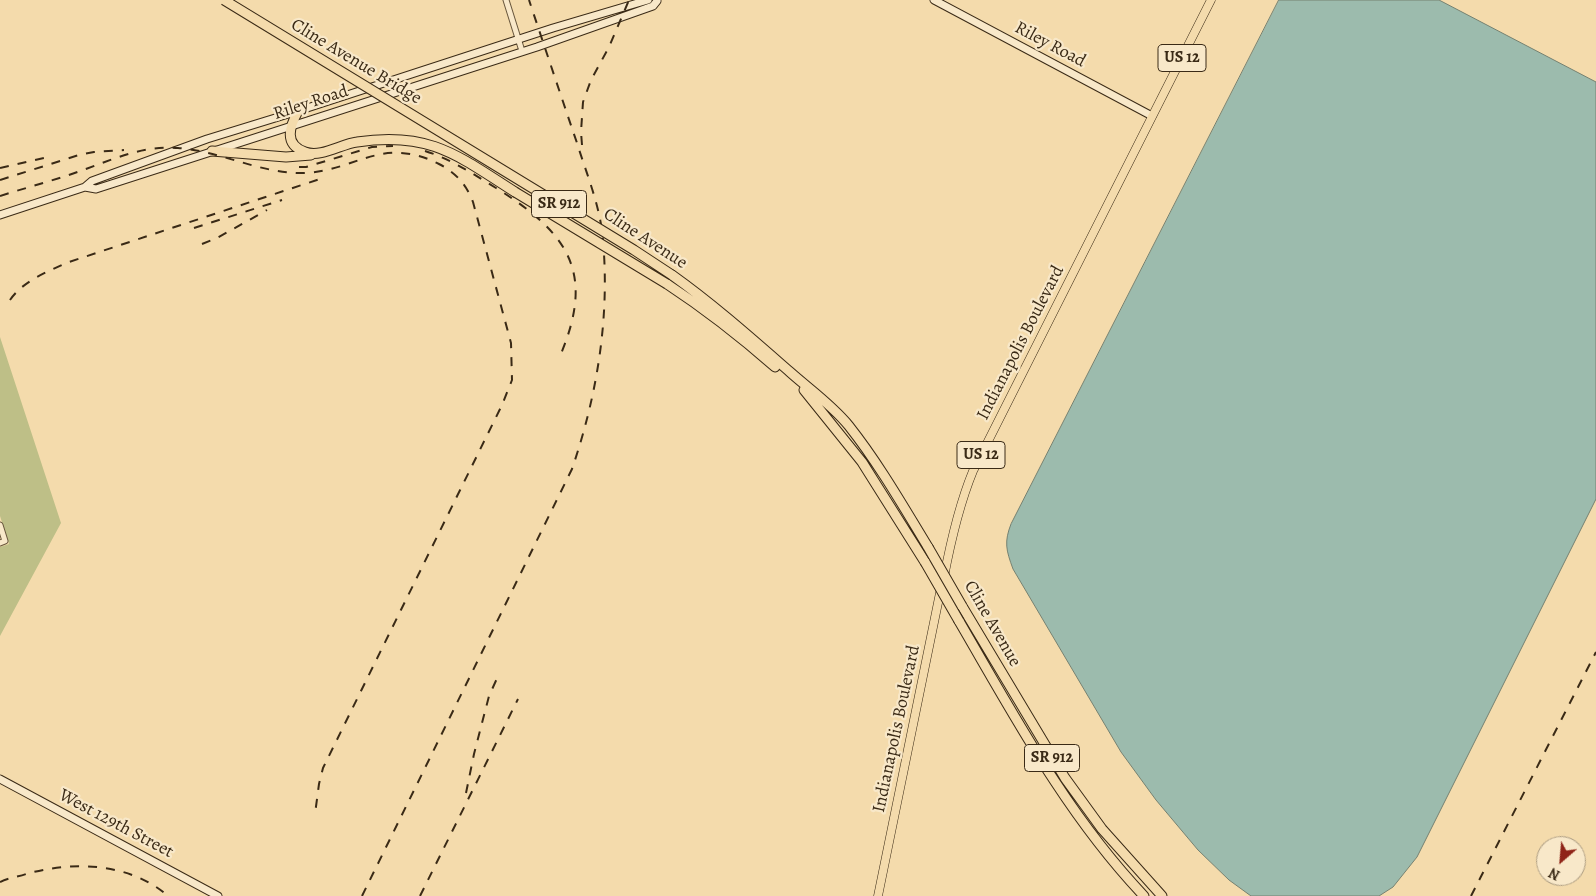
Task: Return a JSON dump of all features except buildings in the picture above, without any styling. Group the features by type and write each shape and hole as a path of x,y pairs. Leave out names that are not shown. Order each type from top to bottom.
{"highway":[{"name":"Cline Avenue Bridge","path":"224,0 445,135"},
{"path":"298,111 290,126 293,144 306,153 316,154"},
{"name":"Cline Avenue","path":"445,135 672,275 722,313 824,401 847,424 878,466 928,547 1065,778 1102,829 1162,896"},
{"path":"212,151 286,157 306,156 352,142 399,138 436,146 454,154 697,304 752,346 811,398"},
{"name":"Cline Avenue","path":"790,372 841,434 871,475 925,562 1033,749 1064,797 1100,846 1144,896"}],"main road":[{"name":"Riley Road","path":"0,215 85,187 92,180 207,139 519,40 654,0 653,6 522,51 96,189 85,187"},
{"name":"Riley Road","path":"934,0 1152,116"},
{"name":"Indianapolis Boulevard","path":"878,896 955,524 963,495 973,470 1211,0"},
{"name":"West 129th Street","path":"0,779 218,896"}],"street":[{"path":"506,0 522,51"},
{"path":"0,525 2,542"}],"green space":[{"path":"0,337 61,523 0,636 0,547 9,544 0,516"}],"shaded area":[{"path":"1279,0 1439,0 1596,82 1596,499 1417,857 1393,887 1379,896 1251,896 1229,880 1198,850 1156,800 1121,752 1013,569 1007,546 1007,536 1011,524"}],"railway":[{"path":"362,896 572,469 589,411 595,381 600,352 605,291 602,231 598,209 529,0"},
{"path":"582,145 583,102 591,80 609,47 629,0"},
{"path":"299,167 306,167 372,147 393,146"},
{"path":"0,196 129,154 165,148 194,150 272,170 304,173 339,167 370,157 401,153 419,156 439,164 464,184 473,202 511,343 512,380 502,405 323,768 315,814"},
{"path":"0,180 79,155 124,150"},
{"path":"425,151 453,163 496,188 541,221 557,239 568,257 575,278 575,301 571,327 560,356"},
{"path":"0,168 48,157"},
{"path":"10,300 28,282 66,263 326,177"},
{"path":"194,228 282,200"},
{"path":"202,244 217,238 267,210"},
{"path":"1471,896 1596,652"},
{"path":"466,793 489,696 499,674"},
{"path":"420,896 518,699"},
{"path":"0,882 62,867 100,867 136,876 168,896"}]}
